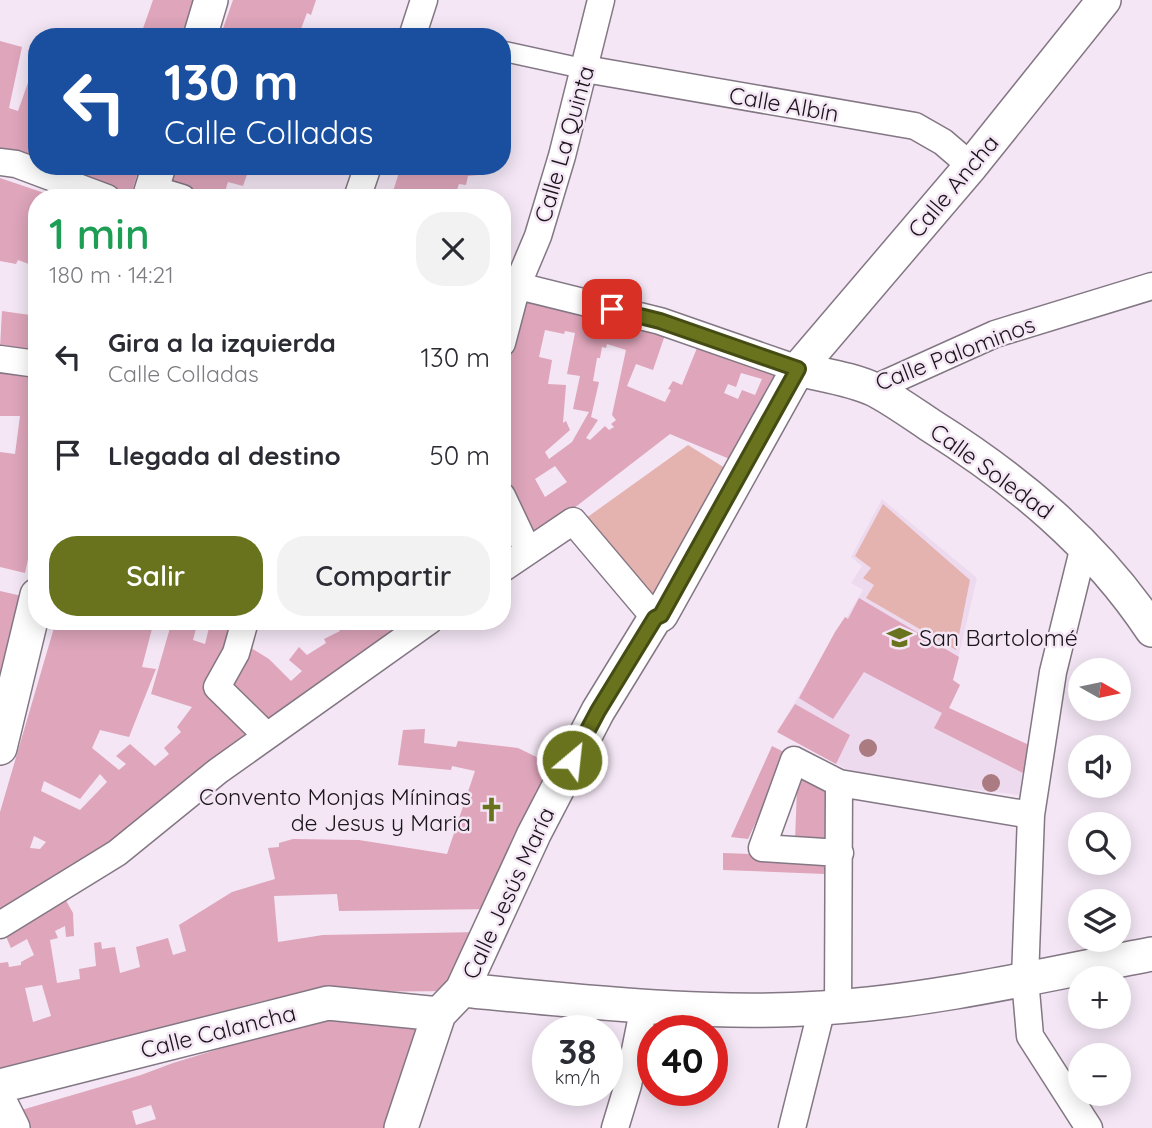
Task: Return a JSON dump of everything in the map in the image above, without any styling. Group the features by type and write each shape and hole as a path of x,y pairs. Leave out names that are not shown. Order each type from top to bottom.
{"street":[{"path":"203,28 211,0"},
{"path":"420,28 425,0"},
{"name":"Calle La Quinta","path":"511,281 538,236 586,69 601,0"},
{"name":"Calle Ancha","path":"798,369 971,166 1104,0"},
{"path":"511,53 586,69"},
{"name":"Calle Albín","path":"586,69 915,126 943,142 971,166"},
{"path":"0,162 28,168"},
{"path":"45,175 83,189"},
{"path":"511,284 660,321 798,369"},
{"name":"Calle Palominos","path":"798,369 873,389 995,334 1152,286"},
{"path":"0,359 28,363"},
{"name":"Calle Jesús María","path":"401,1128 451,1002 598,711 655,618 661,615 798,369"},
{"name":"Calle Soledad","path":"873,389 961,444 1022,488 1072,532 1148,612"},
{"path":"511,515 528,551"},
{"path":"511,563 573,521 655,618"},
{"path":"1084,546 1053,672 1031,815 1025,979 1030,1036 1089,1128"},
{"path":"0,747 28,630"},
{"path":"242,630 236,653 217,687 267,736"},
{"path":"0,925 117,853 218,771 416,630"},
{"path":"841,853 762,848 794,760 839,783 1031,815"},
{"path":"792,1128 830,1008 841,853 839,783"},
{"name":"Calle Calancha","path":"0,1086 328,1003 451,1002 716,1010 830,1008 929,998 1152,954"},
{"path":"615,1128 628,1084 644,1006"},
{"path":"0,1102 13,1128"}],"shaded area":[{"path":"688,445 733,473 654,594 636,587 582,521"},
{"name":"San Bartolomé","path":"882,499 977,578 953,680 960,685 949,708 1029,745 1021,795 859,776 777,732 863,590 851,583 862,566 851,557"},
{"path":"883,504 970,580 956,650 866,598 874,585 863,578 871,568 855,556"}],"building":[{"path":"153,0 196,0 186,28 143,28"},
{"path":"233,0 316,0 311,15 307,13 301,28 223,28"},
{"path":"0,41 22,47 9,108 18,111 28,83 28,163 0,157"},
{"path":"67,175 137,175 133,189 107,189"},
{"path":"172,175 247,175 243,186 228,182 226,189 178,189 169,186"},
{"path":"398,175 479,175 468,176 466,185 459,184 457,189 394,189"},
{"path":"0,178 32,189 28,189 28,264 18,260 16,264 0,261"},
{"path":"522,296 666,332 653,370 636,364 627,386 665,402 673,381 682,385 699,343 782,370 732,460 670,434 534,539 511,492 511,350","holes":["545,330 575,333 567,374 580,376 573,409 589,412 572,442 549,459 545,452 570,430 566,421 563,423 566,385 548,384 552,360 539,357","607,344 626,350 612,415 616,420 611,424 614,427 609,430 605,426 590,440 586,438 598,420 591,417 599,382 593,381 597,358 600,358 602,347 606,348","741,373 762,379 755,395 742,390 738,399 724,393 728,384 736,387","555,466 567,482 545,497 535,479"]},
{"path":"2,311 28,315 28,354 0,348"},
{"path":"0,368 28,370 28,559 25,573 0,567 0,452 15,454 20,416 0,416"},
{"path":"0,591 22,596 1,677 0,677"},
{"path":"859,598 959,657 953,680 960,685 949,708 1029,745 1025,774 934,728 942,713 864,672 833,719 799,698 835,632 845,617 848,619"},
{"path":"53,630 152,630 142,667 156,669 129,737 100,730 92,748 119,770 126,764 116,756 130,744 155,766 169,754 164,748 181,732 177,727 192,707 151,694 169,630 196,630 193,640 205,644 208,630 238,630 213,688 256,735 158,812 0,914 0,812","holes":["100,774 107,782 80,810 41,791 44,781 80,799","34,836 46,842 40,849 30,848"]},
{"path":"404,630 265,724 229,689 251,648 269,659 291,681 302,671 289,660 299,647 307,655 326,643 324,639 340,631"},
{"path":"795,704 850,735 836,764 777,732"},
{"path":"425,729 424,743 456,747 458,741 518,748 549,763 492,909 339,911 337,894 274,896 278,942 323,935 480,932 458,991 328,992 263,1001 0,1071 0,963 8,962 9,967 21,965 21,962 34,955 27,939 11,948 4,932 64,897 73,913 74,936 66,937 65,926 55,931 58,938 50,940 57,983 80,979 79,969 96,966 94,943 101,942 102,949 115,947 120,973 140,967 136,947 168,938 173,955 186,951 179,925 232,892 275,879 268,848 279,847 279,843 293,839 359,840 447,854 475,771 452,766 451,770 398,765 403,730","holes":["42,985 51,1016 33,1022 25,988"]},
{"path":"772,746 788,754 748,839 731,837"},
{"path":"805,775 831,789 828,843 795,841 797,788"},
{"path":"723,853 826,857 825,874 723,870"},
{"path":"315,1020 388,1020 419,1028 386,1128 23,1128 18,1111","holes":["151,1105 156,1119 136,1125 132,1111"]}],"place":[{"name":"San Bartolomé","path":"899,637"},
{"name":"Convento Monjas Míninas de Jesus y Maria","path":"491,809"}],"route":[{"path":"572,760 598,711 655,618 661,615 798,369 660,321 612,309"}]}
